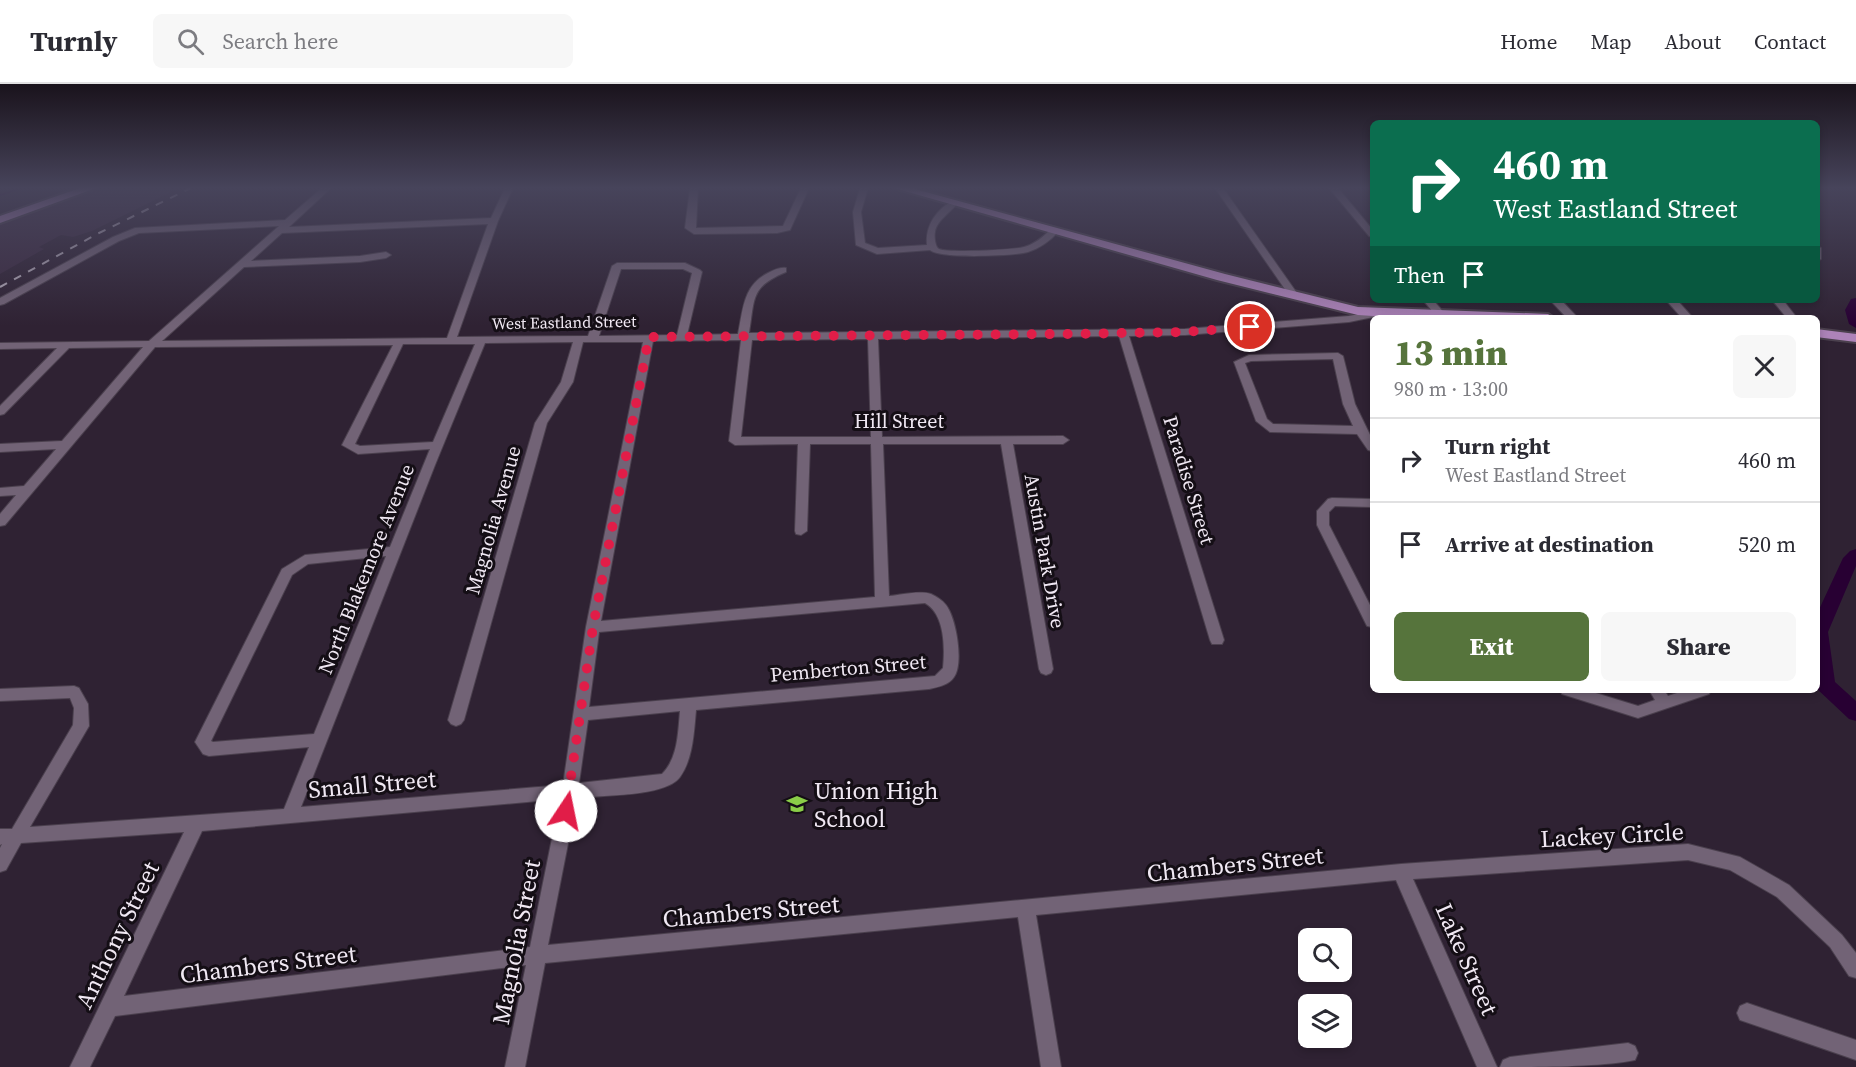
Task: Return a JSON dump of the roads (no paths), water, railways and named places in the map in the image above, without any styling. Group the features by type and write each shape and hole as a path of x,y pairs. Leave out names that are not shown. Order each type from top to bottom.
{"main road":[{"name":"West Eastland Street","path":"1065,234 1358,311 1421,315"},
{"path":"1820,333 1856,338"}],"street":[{"path":"0,302 129,234"},
{"path":"0,522 151,345 276,234"},
{"path":"451,340 489,234"},
{"path":"860,234 861,245 877,251 932,247 942,253 954,254 1025,250 1041,243 1051,234"},
{"path":"930,234 932,247"},
{"path":"1251,234 1294,296"},
{"path":"242,264 360,259 386,255"},
{"path":"593,337 616,266 685,266 697,272 682,336"},
{"path":"745,336 753,287 765,276 783,270"},
{"path":"1431,303 1441,315"},
{"path":"1559,303 1570,315"},
{"path":"1674,303 1685,315"},
{"path":"1780,303 1790,315"},
{"name":"West Eastland Street","path":"0,346 1209,331 1349,319 1379,313"},
{"name":"Paradise Street","path":"1123,333 1217,640"},
{"path":"873,334 882,601"},
{"name":"Hill Street","path":"745,336 735,441 1063,440"},
{"name":"Magnolia Street","path":"515,1067 570,790 593,627 649,337"},
{"name":"Magnolia Avenue","path":"456,720 541,423 567,382 579,338"},
{"name":"North Blakemore Avenue","path":"290,815 394,551 482,339"},
{"path":"400,340 348,445 358,450 437,445"},
{"path":"0,412 65,346"},
{"path":"1360,430 1270,428 1262,421 1239,362 1249,358 1338,356 1347,403 1360,430 1370,444"},
{"name":"Austin Park Drive","path":"1006,440 1046,669"},
{"path":"801,531 804,441"},
{"path":"0,448 65,445"},
{"path":"0,492 27,490"},
{"path":"1370,503 1332,502 1323,511 1323,525 1370,618"},
{"path":"318,740 225,749 209,749 203,742 287,572 305,560 394,551"},
{"name":"Pemberton Street","path":"582,714 929,683 940,681 949,675 951,668 949,637 943,611 936,602 926,598 593,627"},
{"path":"0,695 74,692 82,705 81,726 9,836 0,864"},
{"path":"1577,693 1638,712 1695,693"},
{"path":"1658,693 1665,703"},
{"name":"Small Street","path":"9,836 197,824 650,784 666,780 676,771 681,760 689,703"},
{"name":"Anthony Street","path":"80,1067 197,824"},
{"name":"Lackey Circle","path":"1401,872 1688,852 1734,864 1783,891 1836,941 1856,969"},
{"name":"Chambers Street","path":"108,1007 537,955 1401,872"},
{"name":"Lake Street","path":"1401,872 1487,1067"},
{"path":"1026,909 1051,1067"},
{"path":"1747,1013 1856,1050"},
{"path":"1510,1067 1628,1053"}],"waterway":[{"path":"1856,302 1852,310 1856,324"},
{"path":"1820,630 1849,562 1856,555"},
{"path":"1820,641 1825,685 1856,713"}],"railway":[{"path":"0,287 97,234"}],"place":[{"name":"Union High School","path":"797,804"}]}
